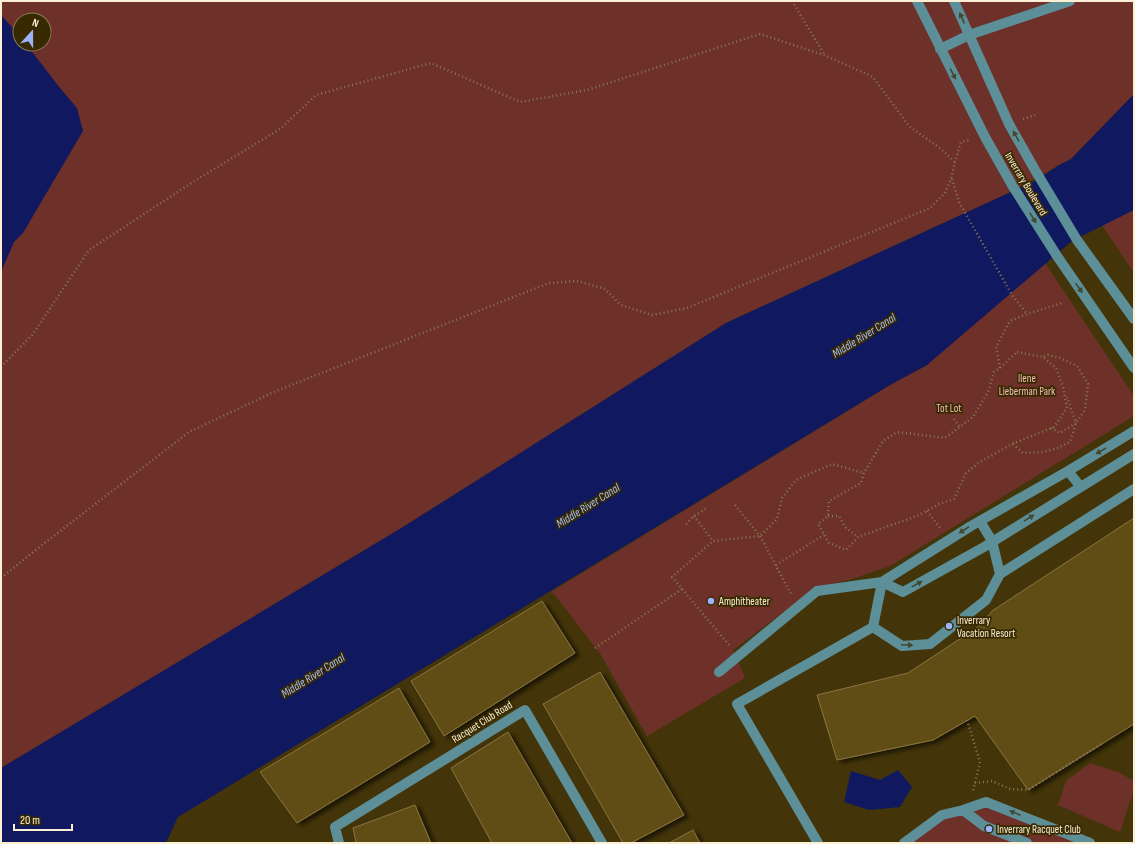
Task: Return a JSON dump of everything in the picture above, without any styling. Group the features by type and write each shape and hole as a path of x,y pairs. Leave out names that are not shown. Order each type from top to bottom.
{"street":[{"name":"Inverrary Boulevard","path":"917,1 985,138 1012,185 1057,256 1134,368"},
{"name":"Inverrary Boulevard","path":"954,1 1009,124 1035,170 1077,240 1134,319"},
{"path":"940,49 969,35 1070,1"},
{"path":"718,672 817,591 882,582 980,521 1133,434"},
{"path":"882,582 903,592 992,541 1134,454"},
{"path":"1068,470 1080,486"},
{"path":"873,628 902,646 930,644 986,600 1000,574 1134,489"},
{"path":"980,521 992,541 1000,574"},
{"path":"818,843 737,704 873,628 882,582"},
{"name":"Racquet Club Road","path":"339,843 336,827 525,710 602,843"},
{"path":"904,843 942,815 964,810 986,802 1090,843"},
{"path":"964,810 984,826 1028,843"}],"path":[{"path":"792,1 824,55"},
{"path":"1,367 33,334 89,250 196,180 280,129 316,95 431,63 520,102 587,90 760,34 824,55 873,77 909,126 941,149 955,162 952,179 945,193 930,208 687,308 652,315 621,305 605,289 578,281 549,283 276,390 188,432 1,578"},
{"path":"952,179 959,202 1012,295 1027,314"},
{"path":"1000,368 996,347 1010,321 1062,303"},
{"path":"828,516 829,501 861,483 864,473 883,441 897,432 945,438 973,417 988,392 994,372 1017,352 1043,357 1048,355 1060,358 1078,366 1088,384 1085,410 1076,423 1060,433 1051,428"},
{"path":"1012,444 1023,453 1043,452 1058,448 1070,442 1074,433 1076,423 1056,368 1043,357"},
{"path":"858,537 845,526 839,516 828,516 818,524 828,543 846,550 858,537 918,516 939,504 954,499 966,473 980,462 1012,444 1054,427 1067,408 1063,387"},
{"path":"954,419 960,427"},
{"path":"733,650 672,577 713,541 760,536 778,519 782,498 796,480 832,464 864,473"},
{"path":"735,505 760,536 793,597"},
{"path":"686,524 694,516 707,508"},
{"path":"928,511 944,532"},
{"path":"694,516 713,541"},
{"path":"776,564 824,535"},
{"path":"595,648 682,589"},
{"path":"967,720 980,762 973,794"},
{"path":"975,784 992,781 1010,789 1028,790 1103,743"}],"green space":[{"path":"1,1 1134,1 1134,94 1071,159 1004,195 726,323 403,527 1,768"},
{"path":"1134,208 1134,273 1102,225"},
{"name":"Ilene Lieberman Park","path":"1041,257 1134,396 1134,416 890,566 849,580 813,588 796,603 733,650 745,678 647,736 601,655 555,595 551,592 890,385 927,365"},
{"path":"1090,763 1118,772 1134,781 1134,790 1120,832 1058,805 1066,781"},
{"name":"Inverrary Racquet Club","path":"986,802 1090,843 904,843 942,815"}],"water":[{"path":"1,15 12,27 12,52 32,52 77,108 83,131 23,233 14,242 1,272"},
{"name":"Middle River Canal","path":"1134,94 1134,210 1072,241 927,365 890,385 178,817 166,843 1,843 1,768 403,527 726,323 1037,180 1059,165 1071,159"},
{"path":"898,770 912,787 900,807 869,810 844,802 851,771 880,780"}],"building":[{"path":"1134,518 1134,724 1028,790 975,716 933,740 837,760 817,695 908,673 981,625 992,611"},
{"path":"542,601 575,653 444,736 411,681"},
{"path":"600,672 684,815 631,843 623,843 543,704"},
{"path":"399,688 430,742 297,823 260,772"},
{"path":"508,732 572,843 492,843 451,768"},
{"path":"415,805 431,843 356,843 353,828"},
{"path":"693,830 700,843 669,843"}],"place":[{"name":"Amphitheater","path":"711,601"},
{"name":"Inverrary Vacation Resort","path":"949,626"},
{"name":"Inverrary Racquet Club","path":"989,829"}],"park label":[{"name":"Tot Lot","path":"949,408"}]}
